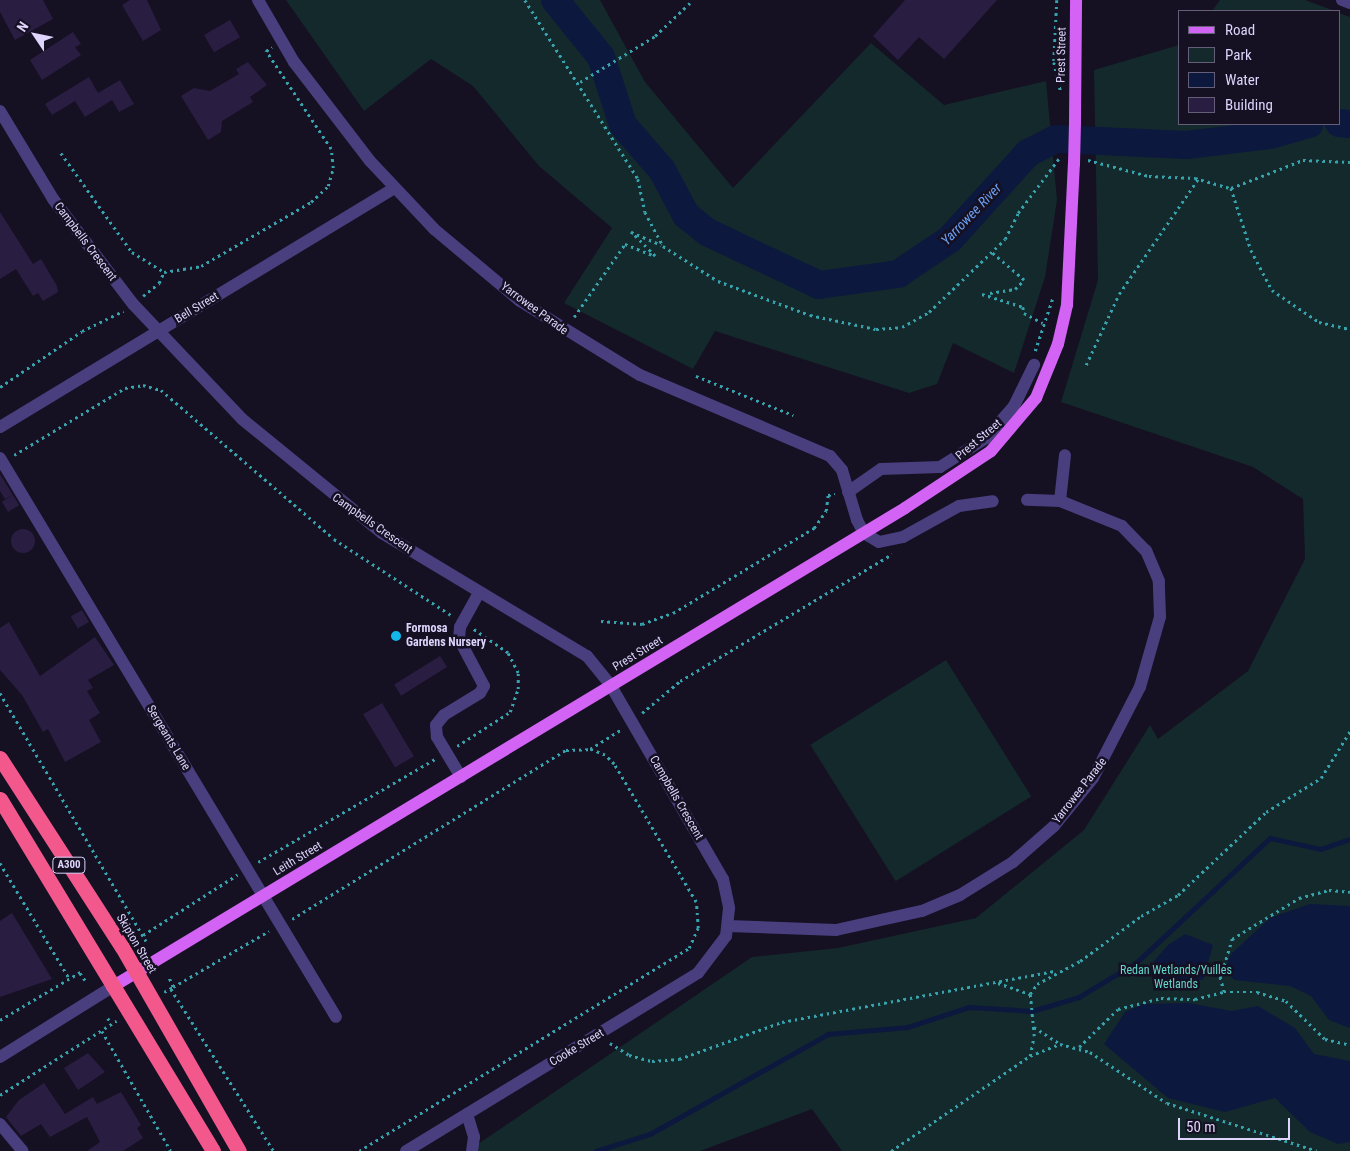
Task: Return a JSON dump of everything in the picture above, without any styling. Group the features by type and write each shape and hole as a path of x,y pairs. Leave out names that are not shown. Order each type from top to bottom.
{"highway":[{"name":"Skipton Street","path":"0,758 137,973 239,1151"},
{"name":"A300","path":"0,799 112,988 213,1151"}],"main road":[{"name":"Prest Street","path":"611,686 864,533 980,459 1014,428 1036,398 1054,360 1067,305 1074,164 1076,0"},
{"name":"Leith Street","path":"112,988 611,686"}],"street":[{"name":"Yarrowee Parade","path":"258,0 281,42 332,115 394,188 453,246 564,331 640,375 818,448 839,466 864,533"},
{"path":"1342,0 1350,3"},
{"name":"Campbells Crescent","path":"0,111 53,199 133,304 157,332 242,419 322,489 382,533 479,593 583,652 611,686 723,879 728,926"},
{"name":"Bell Street","path":"0,427 394,188"},
{"path":"848,492 880,469 940,467 986,438 1014,406 1034,365"},
{"path":"1060,501 1065,455"},
{"name":"Sergeants Lane","path":"1,460 262,898 336,1018"},
{"name":"Yarrowee Parade","path":"728,926 836,930 922,911 977,886 1013,862 1054,826 1081,794 1113,747 1140,687 1158,628 1161,590 1148,555 1129,530 1060,501 1027,500"},
{"path":"864,533 880,542 892,541 959,506 993,501"},
{"path":"461,777 437,737 436,725 444,715 480,693 484,686 462,648 462,622 479,593"},
{"name":"Cooke Street","path":"406,1151 698,974 716,955 728,926"},
{"name":"Leith Street","path":"0,1057 112,988"},
{"path":"467,1114 474,1137 472,1151"},
{"path":"0,1124 23,1151"}],"path":[{"path":"525,0 580,82 638,179 645,212 663,246"},
{"path":"580,82 655,36 693,0"},
{"path":"1057,0 1054,62 1062,98"},
{"path":"61,153 132,252 164,272 201,266 310,202 328,186 333,168 331,149 266,50 281,42"},
{"path":"1231,188 1303,160 1350,162"},
{"path":"1086,365 1130,277 1198,179"},
{"path":"564,331 625,244 655,256 631,232 663,246 718,280 763,299"},
{"path":"982,294 1015,289 1024,280 992,253"},
{"path":"0,387 82,331 133,304 159,283 164,272"},
{"path":"990,293 1023,307 1024,313 1043,323"},
{"path":"696,376 793,416"},
{"path":"1,460 125,388 155,387 177,400 334,539 508,653 518,673 518,690 515,704 504,718 246,869 142,936"},
{"path":"601,621 626,625 663,618 814,528 826,511 828,495 848,492"},
{"path":"590,749 632,722 680,681 897,551"},
{"path":"0,693 146,941"},
{"path":"1030,1056 1034,1026 1030,994 1042,978 1080,961 1141,916 1178,895 1266,812 1321,778 1350,731"},
{"path":"164,992 279,925 318,906 566,750 590,749 605,755 614,764 696,902 698,928 689,948 359,1151"},
{"path":"0,863 69,978"},
{"path":"1224,992 1220,978 1232,939 1299,898 1329,890 1350,892"},
{"path":"600,1035 629,1055 652,1061 679,1059 782,1022 1058,971"},
{"path":"0,1020 69,978 82,972 85,980"},
{"path":"168,976 172,988 274,1151"},
{"path":"995,983 1030,994"},
{"path":"1079,1046 1118,1009 1161,998 1195,999 1224,992 1257,992 1286,1001 1324,1039 1350,1045"},
{"path":"108,1018 111,1024"},
{"path":"0,1095 102,1031 116,1020"},
{"path":"1034,1026 1060,1044"},
{"path":"102,1031 171,1151"},
{"path":"891,1151 1030,1056 1060,1044 1079,1046 1167,1104 1317,1151"}],"green space":[{"path":"286,0 600,0 645,82 733,188 871,43 944,105 1046,81 1057,200 1045,277 1014,373 953,343 937,384 909,393 715,331 693,369 564,303 612,228 539,166 473,86 431,59 364,111"},
{"path":"1220,0 1305,0 1332,10 1213,10"},
{"name":"Redan Wetlands/Yuilles Wetlands","path":"1340,13 1350,17 1350,1151 842,1151 812,1109 700,1151 468,1151 752,957 838,948 976,918 1084,830 1150,725 1158,739 1248,671 1305,559 1303,499 1253,467 1061,402 1098,280 1094,70 1178,45 1178,125 1340,125"},
{"path":"946,660 1031,797 896,881 810,745"}],"water":[{"path":"1310,904 1350,906 1350,1028 1329,1020 1311,996 1290,986 1234,980 1225,968 1231,954 1270,918"},
{"path":"1185,934 1213,945 1203,980 1158,980 1154,961 1168,945"},
{"path":"1188,1003 1232,1011 1258,1006 1295,1028 1314,1054 1350,1061 1350,1142 1338,1144 1310,1132 1275,1098 1225,1112 1168,1098 1104,1044 1125,1012 1143,1004"}],"building":[{"path":"0,0 43,0 53,19 15,40 0,12"},
{"path":"130,0 147,0 161,30 143,41 122,5"},
{"path":"905,0 997,0 944,59 919,37 898,60 873,36"},
{"path":"230,20 240,37 214,52 204,35"},
{"path":"73,32 81,44 75,47 81,55 42,80 30,60"},
{"path":"248,62 267,85 250,97 253,102 222,121 221,132 208,140 181,96 194,88 210,91 239,74 236,69"},
{"path":"89,77 98,93 120,80 134,104 119,112 112,100 85,117 75,101 52,115 45,104"},
{"path":"0,212 33,264 41,259 57,286 58,292 43,301 38,293 33,296 16,269 0,279"},
{"path":"0,474 13,495 5,499 0,491"},
{"path":"13,495 19,505 8,512 2,502"},
{"path":"23,529 32,532 35,541 32,550 23,553 14,550 11,541 14,532"},
{"path":"82,610 89,622 78,629 71,616"},
{"path":"9,622 40,676 95,637 114,665 88,680 93,688 87,691 100,713 89,720 101,742 65,762 48,729 43,732 22,695 0,670 0,628"},
{"path":"440,656 447,667 401,696 394,685"},
{"path":"382,703 414,756 395,767 363,714"},
{"path":"12,913 52,979 0,997 0,921"},
{"path":"88,1053 105,1072 78,1090 64,1068"},
{"path":"44,1083 65,1114 93,1097 97,1104 121,1092 141,1125 137,1128 143,1138 123,1151 87,1151 100,1142 87,1117 50,1137 41,1124 21,1136 6,1117 19,1100"}],"waterway":[{"name":"Yarrowee River","path":"555,0 601,57 623,125 662,170 686,215 707,232 819,285 898,274 950,239 1028,153 1056,139 1187,145 1270,135 1305,125"},
{"name":"Yarrowee River","path":"1340,123 1350,124"},
{"path":"596,1151 650,1134 828,1034 908,1027 969,1007 1032,1011 1079,997 1137,962 1270,838 1321,849 1350,839"}],"place":[{"name":"Formosa Gardens Nursery","path":"396,636"}]}
